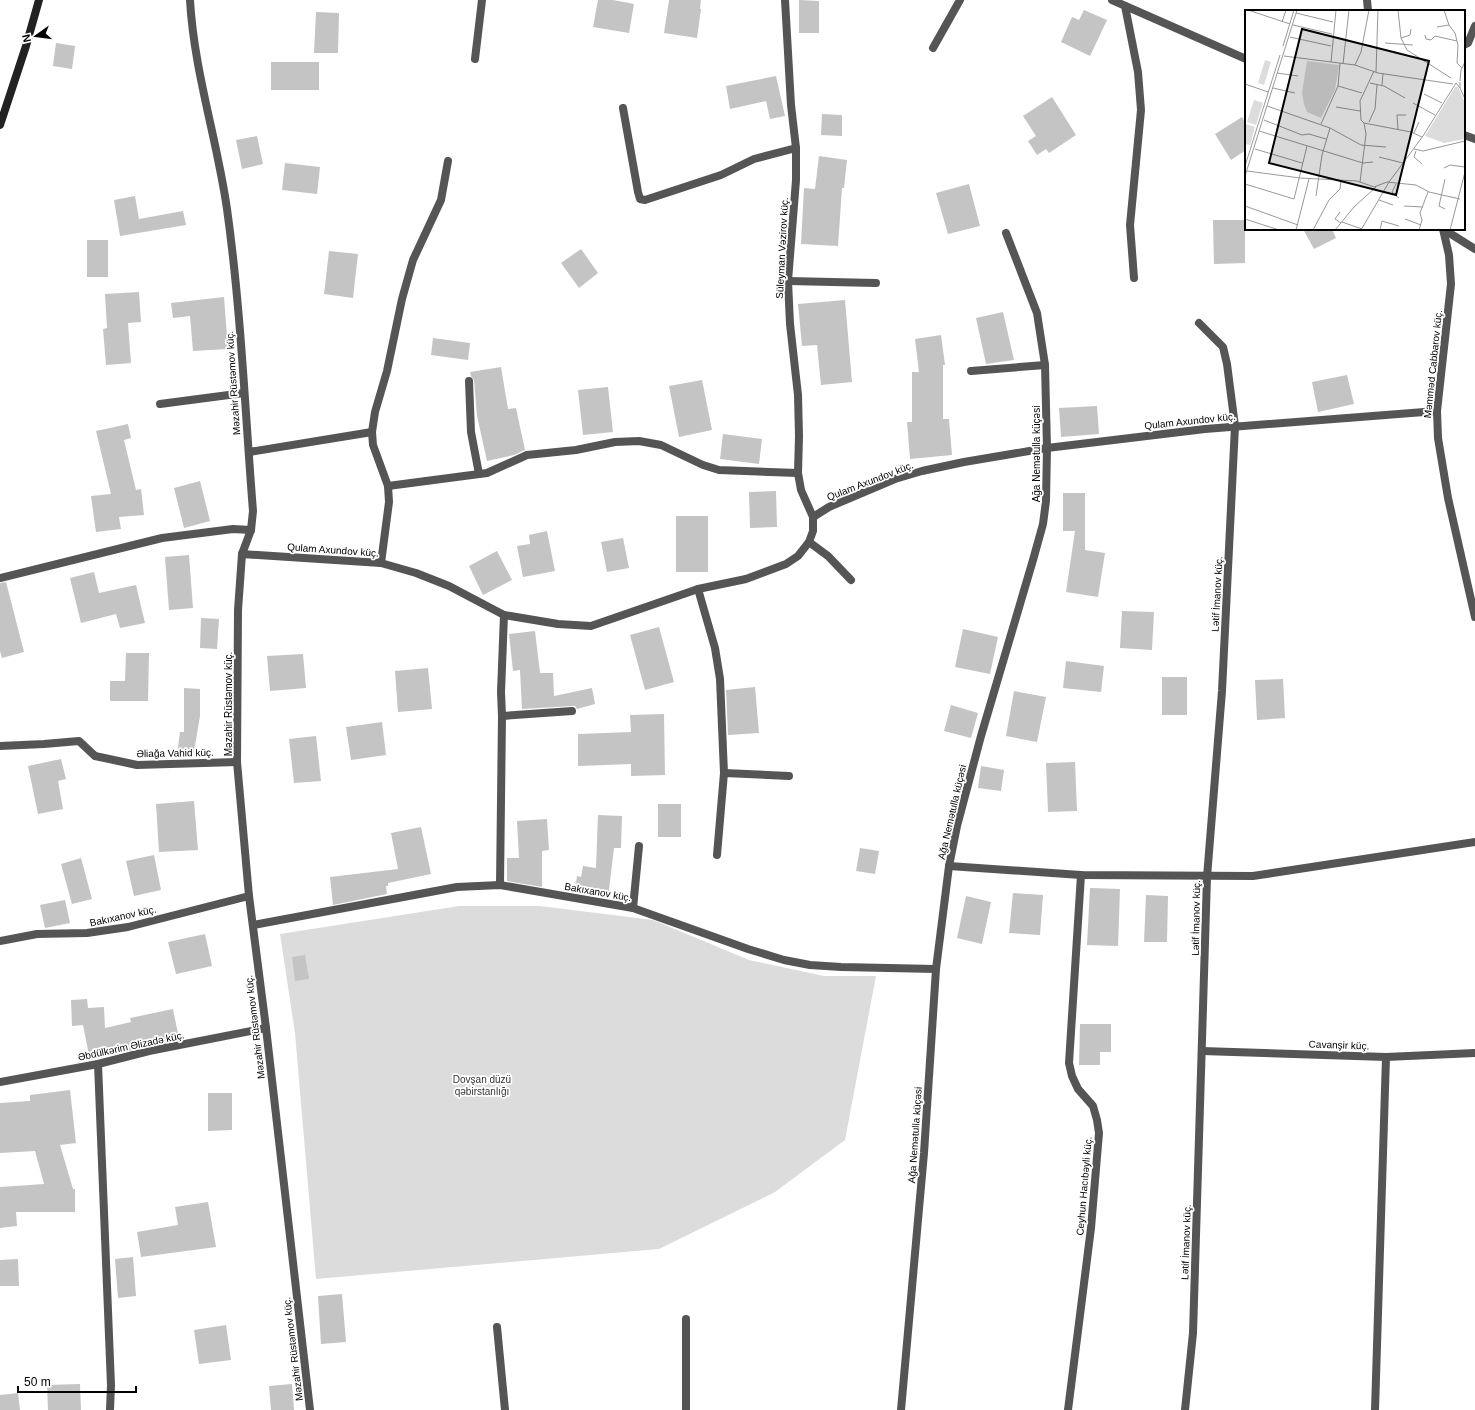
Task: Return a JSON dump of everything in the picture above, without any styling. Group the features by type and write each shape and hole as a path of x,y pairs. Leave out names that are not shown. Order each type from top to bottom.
{"main road":[{"path":"0,125 26,46 39,0"}],"street":[{"name":"Məzahir Rüstəmov küç.","path":"190,0 199,67 227,207 234,262 253,511 251,530 242,554 238,610 237,762 249,896 266,1028 310,1410"},
{"path":"475,59 482,0"},
{"name":"Süleyman Vəzirov küç.","path":"785,0 791,105 796,148 796,180 788,282 790,324 798,395 798,473 801,490 813,517"},
{"path":"933,48 960,0"},
{"path":"1112,0 1245,59"},
{"path":"1367,0 1368,10"},
{"path":"1125,6 1138,72 1141,110 1130,225 1134,278"},
{"path":"1465,44 1468,43 1475,26"},
{"path":"623,108 640,199 645,200 721,175 754,159 796,148"},
{"path":"1465,135 1475,139"},
{"path":"381,563 389,502 388,486 373,444 372,432 375,412 388,371 402,299 414,260 441,200 448,161"},
{"name":"Məmməd Cabbarov küç.","path":"1443,230 1449,255 1451,284 1437,411 1438,438 1440,459 1475,614"},
{"path":"1445,230 1475,249"},
{"name":"Ağa Nemətulla küçəsi","path":"901,1410 924,1153 936,969 949,866 957,826 981,736 1043,524 1046,501 1047,448 1045,365 1037,313 1006,233"},
{"path":"788,282 876,283"},
{"name":"Lətif İmanov küç.","path":"1186,1410 1193,1333 1206,877 1222,691 1235,426 1227,364 1223,347 1199,323"},
{"path":"971,371 1045,365"},
{"path":"468,381 471,432 479,474"},
{"path":"160,404 244,393"},
{"name":"Qulam Axundov küç.","path":"242,554 381,563 416,573 450,586 504,615 558,624 591,626 698,589 746,579 786,564 798,556 809,542 813,531 813,517 829,507 895,479 922,471 1047,448 1235,426 1437,411"},
{"path":"248,452 372,432"},
{"path":"388,486 487,473 527,455 576,450 615,442 639,440 661,445 703,465 719,470 798,473"},
{"path":"0,578 162,538 233,530 251,530"},
{"path":"809,542 828,556 851,580"},
{"path":"698,589 715,648 720,679 724,773 718,855"},
{"path":"500,885 501,692 504,615"},
{"path":"502,716 572,711"},
{"name":"Əliağa Vahid küç.","path":"0,746 78,741 95,756 137,765 237,762"},
{"path":"724,773 789,776"},
{"path":"949,866 1081,875 1206,877 1253,876 1475,842"},
{"path":"633,908 639,846"},
{"name":"Ceyhun Hacıbəyli küç.","path":"1068,1410 1092,1228 1099,1133 1097,1120 1092,1106 1078,1089 1072,1076 1069,1064 1081,875"},
{"name":"Bakıxanov küç.","path":"253,925 457,887 500,885 633,908 748,949 784,960 810,965 840,967 936,969"},
{"name":"Bakıxanov küç.","path":"0,940 37,934 87,934 128,927 249,896"},
{"name":"Əbdülkərim Əlizadə küç.","path":"0,1082 98,1064 266,1028"},
{"name":"Cavanşir küç.","path":"1202,1051 1386,1057 1475,1053"},
{"path":"1375,1410 1386,1057"},
{"path":"98,1064 111,1385 110,1410"},
{"path":"686,1319 686,1410"},
{"path":"497,1327 505,1410"}],"green space":[{"name":"Dovşan düzü qəbirstanlığı","path":"459,906 540,906 653,920 749,960 824,976 876,976 845,1140 775,1192 659,1249 316,1279 295,1033 280,934"}],"building":[{"path":"598,0 613,0 634,4 629,33 593,27"},
{"path":"669,0 701,0 697,38 664,33"},
{"path":"799,0 819,1 819,33 799,33"},
{"path":"1084,10 1107,20 1090,56 1061,42 1072,17 1079,20"},
{"path":"316,12 339,13 338,53 314,53"},
{"path":"56,43 75,46 72,69 53,66"},
{"path":"271,62 319,62 319,90 271,90"},
{"path":"776,76 785,116 770,119 766,101 730,109 726,86"},
{"path":"1052,97 1076,135 1049,153 1046,149 1037,155 1028,141 1036,136 1023,116"},
{"path":"822,114 842,115 842,136 821,135"},
{"path":"1242,117 1245,122 1245,151 1231,160 1215,134"},
{"path":"257,136 263,164 242,169 236,140"},
{"path":"819,156 847,160 844,188 842,188 838,246 801,244 804,188 815,189"},
{"path":"285,163 320,167 317,194 282,190"},
{"path":"969,184 980,226 948,234 936,193"},
{"path":"135,196 139,219 183,211 186,225 120,236 114,200"},
{"path":"1213,220 1245,220 1245,263 1214,264"},
{"path":"1304,230 1332,230 1336,238 1314,249"},
{"path":"87,240 108,240 108,277 87,277"},
{"path":"581,249 598,273 579,288 561,263"},
{"path":"329,251 358,254 353,298 324,294"},
{"path":"139,292 141,322 128,323 131,363 106,365 103,329 107,328 105,294"},
{"path":"224,297 228,349 193,351 190,316 173,318 171,303"},
{"path":"845,300 852,382 821,385 817,345 802,346 798,304"},
{"path":"1003,312 1014,360 986,364 976,318"},
{"path":"941,335 945,365 943,365 943,419 949,419 952,455 910,459 907,422 912,422 912,372 919,372 915,339"},
{"path":"433,338 470,343 468,360 431,355"},
{"path":"501,367 508,409 516,408 525,450 514,455 487,461 477,416 474,380 470,372"},
{"path":"1347,375 1354,404 1318,412 1312,382"},
{"path":"702,380 712,430 679,437 669,386"},
{"path":"608,387 613,432 583,435 578,390"},
{"path":"1097,406 1099,434 1061,437 1059,408"},
{"path":"128,424 131,438 124,440 136,490 141,489 144,515 119,517 121,529 96,532 91,496 111,494 96,431"},
{"path":"723,434 762,439 759,464 720,459"},
{"path":"200,481 210,521 184,528 174,488"},
{"path":"776,491 777,527 750,528 749,492"},
{"path":"1063,493 1085,493 1085,550 1105,553 1098,597 1066,592 1075,531 1063,531"},
{"path":"676,516 708,516 708,572 676,572"},
{"path":"547,531 555,571 523,577 517,546 530,544 529,535"},
{"path":"623,538 629,568 607,572 601,542"},
{"path":"497,551 512,580 483,595 469,566"},
{"path":"189,555 193,608 169,610 165,557"},
{"path":"94,572 99,593 136,585 145,623 120,628 116,614 81,623 70,578"},
{"path":"6,582 24,652 2,658 0,651 0,583"},
{"path":"1122,611 1154,612 1152,650 1120,648"},
{"path":"201,618 219,619 217,649 200,648"},
{"path":"659,627 674,682 645,690 630,635"},
{"path":"963,629 998,637 990,674 955,667"},
{"path":"535,631 540,673 553,673 554,696 592,688 595,704 577,709 575,706 572,706 522,709 520,670 513,671 509,634"},
{"path":"126,653 149,653 148,701 110,701 110,681 125,681"},
{"path":"303,654 306,688 270,691 267,656"},
{"path":"1066,661 1104,666 1101,692 1063,688"},
{"path":"428,668 432,709 398,712 395,671"},
{"path":"1162,677 1187,677 1187,715 1162,715"},
{"path":"1283,679 1285,718 1257,720 1255,680"},
{"path":"755,687 759,733 728,735 726,690"},
{"path":"184,688 200,689 200,716 193,757 177,755 180,732 184,732"},
{"path":"1014,691 1046,697 1037,742 1006,736"},
{"path":"951,705 978,713 971,738 944,731"},
{"path":"664,714 665,775 631,776 631,764 578,766 578,734 631,732 630,715"},
{"path":"382,722 386,755 351,760 346,727"},
{"path":"316,736 321,781 294,783 289,739"},
{"path":"61,759 66,779 58,781 63,809 38,814 28,766"},
{"path":"1075,762 1077,811 1048,812 1046,763"},
{"path":"981,766 1004,770 1001,791 978,788"},
{"path":"194,801 198,850 159,852 156,804"},
{"path":"658,804 681,804 681,837 658,837"},
{"path":"598,815 622,816 621,848 614,848 608,898 575,892 577,876 581,877 583,866 596,868"},
{"path":"547,819 549,850 542,851 542,887 507,881 507,858 519,858 517,821"},
{"path":"421,827 431,874 388,883 388,886 386,886 387,894 333,905 330,877 398,869 391,833"},
{"path":"860,848 879,851 875,874 856,871"},
{"path":"154,855 161,890 134,896 126,861"},
{"path":"81,858 92,899 72,904 61,864"},
{"path":"1090,888 1120,889 1118,946 1087,945"},
{"path":"1013,893 1043,895 1040,935 1009,933"},
{"path":"1146,895 1168,896 1167,942 1144,942"},
{"path":"966,896 991,902 982,944 957,938"},
{"path":"65,900 70,923 45,928 40,905"},
{"path":"205,934 212,966 176,974 168,942"},
{"path":"305,955 309,979 295,981 292,957"},
{"path":"87,999 88,1008 104,1007 105,1028 131,1022 130,1018 173,1009 179,1039 90,1060 83,1025 72,1026 71,1000"},
{"path":"1080,1024 1111,1024 1111,1052 1100,1052 1100,1065 1079,1065"},
{"path":"70,1090 76,1143 60,1145 73,1189 75,1189 75,1212 16,1212 17,1226 0,1228 0,1187 44,1184 35,1151 0,1153 0,1103 30,1101 30,1095"},
{"path":"208,1093 232,1093 232,1130 208,1131"},
{"path":"208,1202 216,1247 141,1257 137,1232 178,1225 175,1207"},
{"path":"133,1257 136,1296 118,1298 115,1259"},
{"path":"18,1259 19,1286 0,1286 0,1260"},
{"path":"342,1294 346,1342 321,1344 318,1296"},
{"path":"226,1325 231,1360 199,1364 194,1330"},
{"path":"80,1384 81,1410 48,1410 47,1385"},
{"path":"292,1384 294,1410 271,1410 269,1386"},
{"path":"18,1393 20,1410 0,1410 0,1395"}]}
